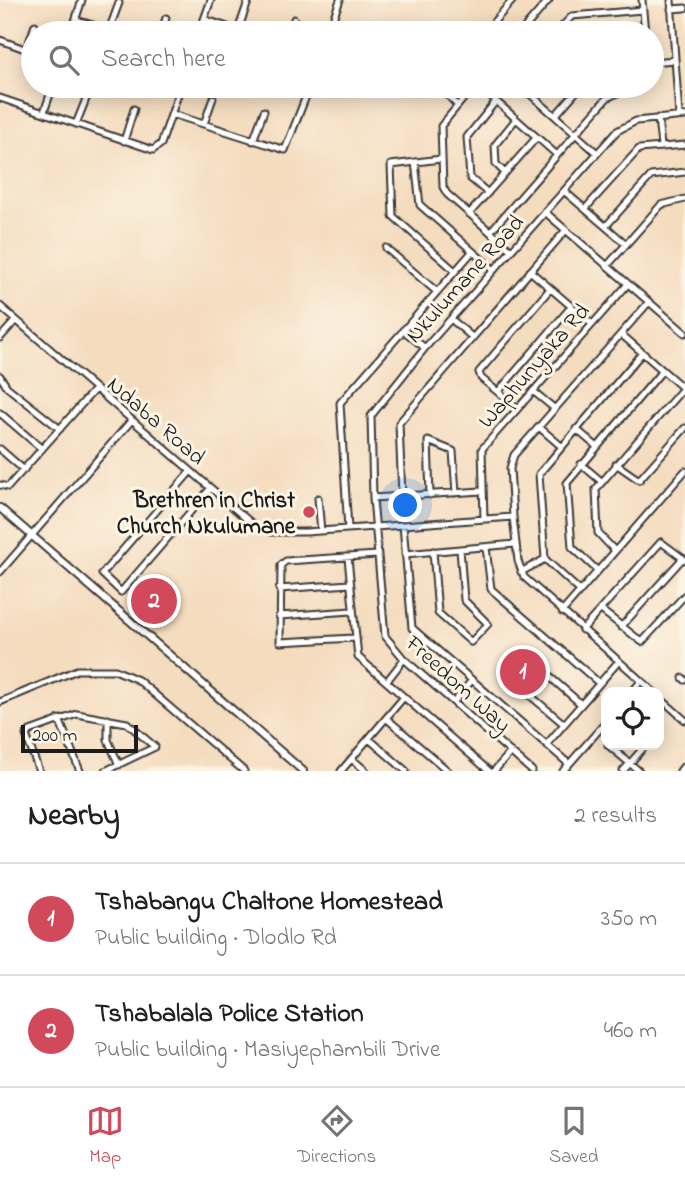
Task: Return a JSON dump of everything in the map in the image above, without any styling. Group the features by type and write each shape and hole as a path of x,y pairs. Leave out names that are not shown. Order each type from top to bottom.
{"main road":[{"path":"0,509 295,768 303,771"}],"street":[{"path":"79,21 76,20 82,0"},
{"path":"209,21 204,19 211,0"},
{"path":"332,21 340,0"},
{"path":"495,21 513,0"},
{"path":"531,21 549,0"},
{"path":"642,0 644,21"},
{"path":"671,0 677,89 682,116"},
{"path":"241,21 248,2"},
{"path":"112,21 119,3"},
{"path":"671,9 685,8"},
{"path":"569,21 575,15 643,10"},
{"path":"0,40 21,47"},
{"path":"664,61 675,60"},
{"path":"677,89 685,89"},
{"path":"0,98 124,141 157,149 177,98"},
{"path":"44,112 49,98"},
{"path":"76,124 86,98"},
{"path":"205,124 213,98"},
{"path":"172,114 287,150 306,98"},
{"path":"450,98 457,105"},
{"path":"463,98 442,126 444,190 511,250"},
{"path":"493,98 557,155"},
{"path":"535,98 597,153"},
{"path":"555,116 571,98"},
{"path":"490,232 607,98"},
{"path":"488,192 470,178 467,137 496,101"},
{"path":"124,141 134,109"},
{"path":"253,141 264,111"},
{"name":"Nkulumane Road","path":"376,527 371,416 425,348 597,153 626,125 682,116"},
{"path":"658,118 660,146"},
{"path":"505,173 496,164 495,145 516,119"},
{"path":"469,214 537,137"},
{"path":"585,209 636,151 685,145"},
{"path":"441,159 395,163 390,167 392,214 455,271"},
{"path":"415,162 420,205 494,270"},
{"path":"606,226 651,176 685,172"},
{"path":"564,191 626,244"},
{"path":"607,266 664,202 685,199"},
{"path":"545,212 685,333"},
{"path":"402,496 400,423 566,230"},
{"path":"386,248 437,292"},
{"path":"348,529 339,405 472,251"},
{"path":"530,271 592,324"},
{"name":"Waphunyaka Rd","path":"484,519 481,451 628,284"},
{"path":"517,408 481,378 480,370 550,289"},
{"path":"648,687 530,584 521,572 515,544 511,461 649,302"},
{"name":"Ndaba Road","path":"0,306 246,521 263,530 321,531 513,517"},
{"path":"498,392 571,307"},
{"path":"451,319 472,337"},
{"path":"0,338 16,320"},
{"path":"403,330 425,348"},
{"path":"615,551 597,531 594,492 684,387 621,334"},
{"path":"580,591 545,559 539,477 561,446 642,353"},
{"path":"598,570 572,545 567,482 662,371"},
{"path":"0,376 7,387 60,429"},
{"path":"0,485 4,489 8,487 95,389"},
{"path":"533,391 555,409"},
{"path":"0,413 42,449"},
{"path":"0,572 131,421"},
{"path":"539,427 561,446"},
{"path":"616,464 639,480 685,428"},
{"path":"576,429 596,446"},
{"path":"430,495 428,441 453,451 456,493"},
{"path":"0,449 24,470"},
{"path":"581,464 601,481"},
{"path":"562,612 685,471"},
{"path":"121,592 102,574 190,472"},
{"path":"109,605 210,489"},
{"path":"373,498 482,491"},
{"path":"318,498 321,531"},
{"path":"403,525 412,628 569,764"},
{"name":"Freedom Way","path":"376,527 383,630 390,645 531,771"},
{"path":"582,630 661,542 684,559 621,627"},
{"path":"405,554 515,544"},
{"path":"486,547 491,589 599,683"},
{"path":"433,551 438,613 471,642 488,624 464,600 460,549"},
{"path":"354,638 282,642 279,589 284,562 377,555"},
{"path":"348,558 354,638 359,657 492,771 511,752"},
{"path":"521,572 545,559"},
{"path":"279,589 350,583"},
{"path":"601,610 636,640 644,641 685,595"},
{"path":"279,616 352,611"},
{"path":"527,657 582,704"},
{"path":"387,681 404,659"},
{"path":"547,744 618,662"},
{"path":"0,702 77,670 116,670 138,680 244,771"},
{"path":"508,676 564,724"},
{"path":"454,702 472,680"},
{"path":"636,687 641,681"},
{"path":"341,771 404,697"},
{"path":"664,701 685,720"},
{"path":"39,771 26,736 30,731 73,714 127,723 155,747 105,771"},
{"path":"386,718 449,771"},
{"path":"59,719 80,771"},
{"path":"108,719 108,740 119,765"},
{"path":"563,771 601,728"},
{"path":"596,734 601,739"},
{"path":"369,739 406,771"},
{"path":"614,750 639,771"},
{"path":"623,771 641,750"},
{"path":"352,759 366,771"}],"place":[{"name":"Brethren in Christ Church Nkulumane","path":"309,512"},
{"name":"Tshabalala Police Station","path":"154,601"},
{"name":"Tshabangu Chaltone Homestead","path":"523,672"}]}
